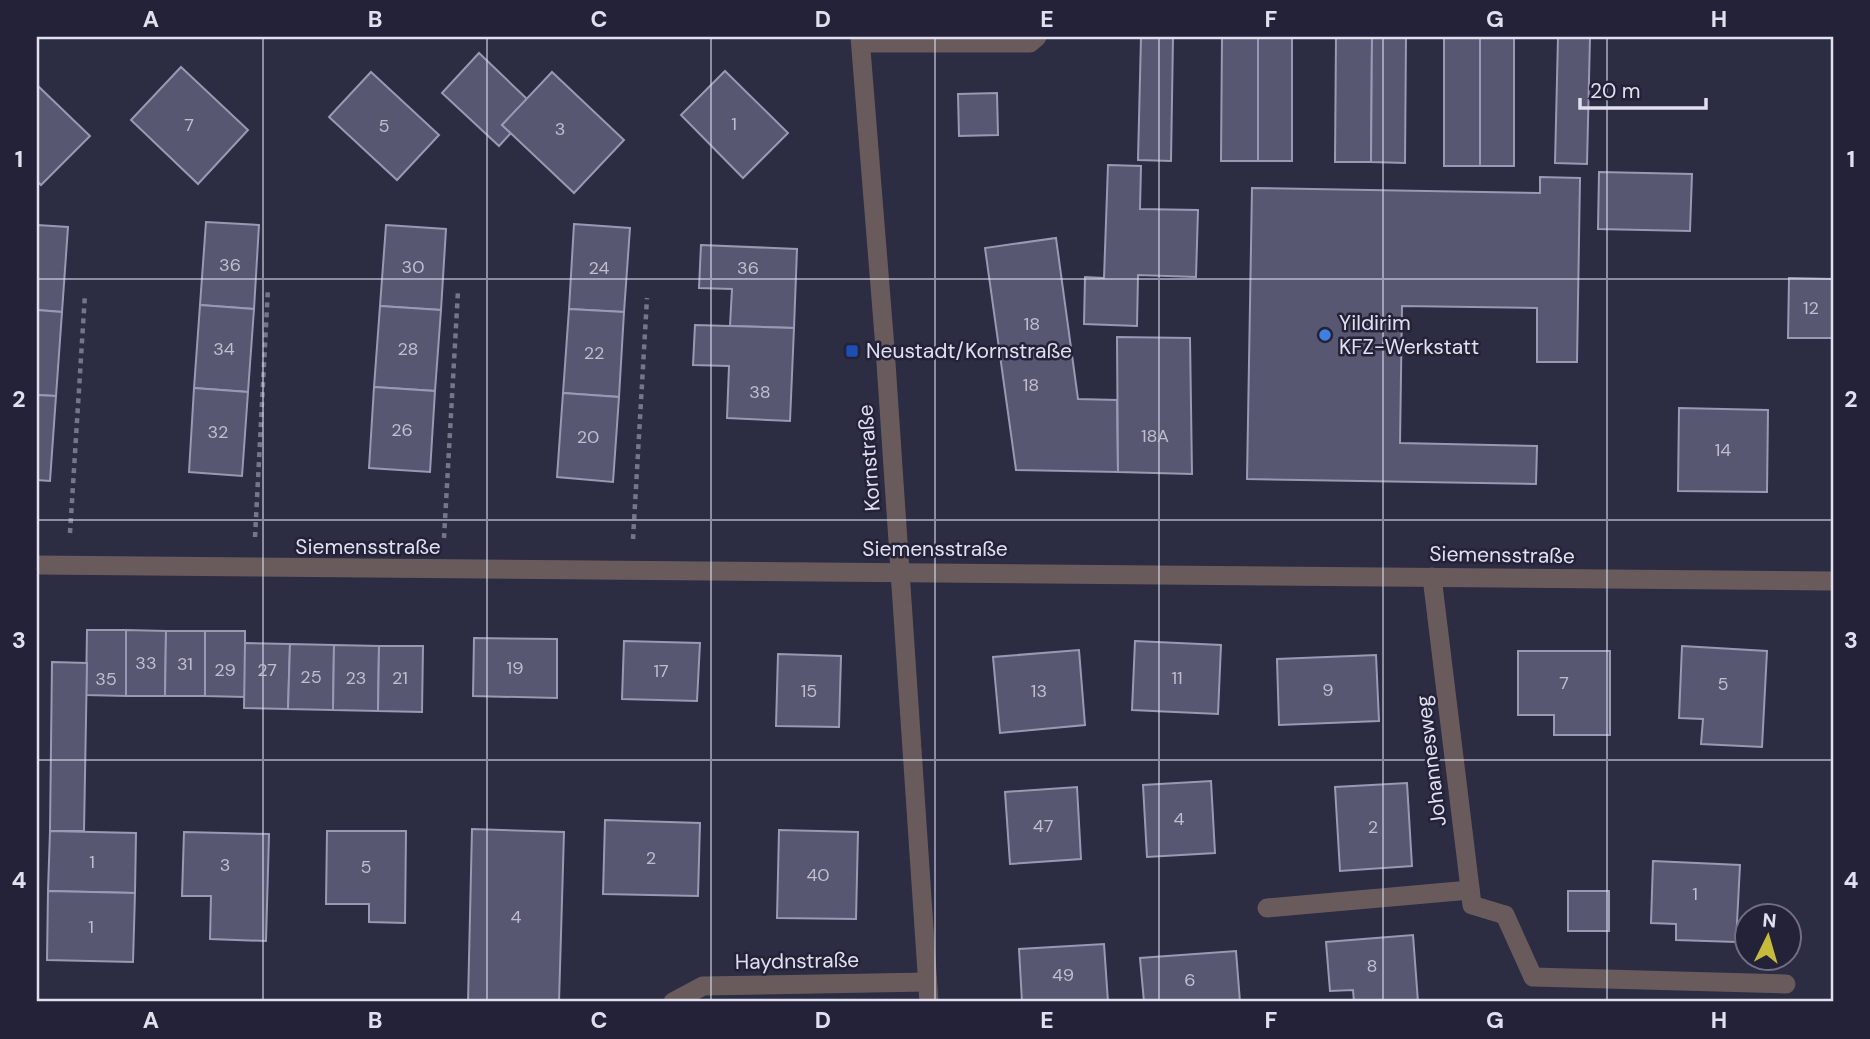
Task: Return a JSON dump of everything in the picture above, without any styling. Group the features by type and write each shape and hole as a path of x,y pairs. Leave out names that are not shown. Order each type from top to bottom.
{"street":[{"path":"861,40 1030,43 1037,37"},
{"name":"Kornstraße","path":"861,40 929,1002"},
{"name":"Siemensstraße","path":"37,565 1833,581"},
{"name":"Johannesweg","path":"1432,577 1470,890"},
{"path":"1267,908 1470,890 1472,905 1505,915 1533,977 1786,984"},
{"name":"Haydnstraße","path":"673,1002 703,986 927,982"}],"path":[{"path":"253,569 268,288"},
{"path":"443,570 457,291"},
{"path":"68,566 85,294"},
{"path":"632,571 647,298"}],"building":[{"path":"1141,37 1173,37 1171,161 1138,160"},
{"path":"1222,37 1258,37 1258,161 1221,161"},
{"path":"1258,37 1292,37 1292,161 1258,161"},
{"path":"1336,37 1372,37 1371,162 1335,162"},
{"path":"1372,37 1406,37 1405,163 1371,162"},
{"path":"1444,37 1480,37 1480,166 1444,166"},
{"path":"1480,37 1514,37 1514,166 1480,166"},
{"path":"1558,37 1590,37 1587,164 1555,163"},
{"path":"479,53 527,99 502,125 511,133 499,146 442,93"},
{"path":"181,67 248,130 198,184 131,120"},
{"path":"725,71 788,133 743,178 681,115"},
{"path":"371,72 439,135 397,180 329,117"},
{"path":"552,72 624,140 574,193 502,125"},
{"path":"37,85 90,136 41,185 37,181"},
{"path":"997,93 998,135 959,136 958,94"},
{"path":"1108,165 1141,166 1140,209 1198,210 1196,277 1138,275 1137,326 1084,324 1085,277 1104,278"},
{"path":"1599,172 1692,174 1690,231 1598,229"},
{"name":"Yildirim KFZ-Werkstatt","path":"1540,177 1580,178 1577,362 1537,362 1537,308 1402,306 1400,443 1537,446 1536,484 1247,479 1252,188 1540,193"},
{"path":"206,222 259,225 254,309 200,305"},
{"path":"574,224 630,228 624,312 569,309"},
{"path":"37,225 68,227 62,312 37,310"},
{"path":"386,225 446,229 441,310 380,306"},
{"path":"1056,238 1078,399 1117,400 1118,472 1016,470 985,248"},
{"path":"701,245 797,249 794,328 730,326 732,289 699,288"},
{"path":"1789,278 1833,279 1833,338 1788,338"},
{"path":"200,305 254,309 248,392 194,388"},
{"path":"380,306 441,310 435,391 374,387"},
{"path":"569,309 624,312 619,397 563,393"},
{"path":"37,310 62,312 56,396 37,395"},
{"path":"695,325 794,328 790,421 727,418 729,366 693,365"},
{"path":"1117,337 1190,338 1192,474 1118,472"},
{"path":"374,387 435,391 430,472 369,468"},
{"path":"194,388 248,392 242,476 189,472"},
{"path":"563,393 619,397 613,482 557,477"},
{"path":"37,395 56,396 50,481 37,480"},
{"path":"1679,408 1768,410 1767,492 1678,491"},
{"path":"87,630 126,630 126,696 86,695"},
{"path":"126,630 166,631 165,696 126,696"},
{"path":"166,631 205,631 205,696 165,696"},
{"path":"205,631 245,631 245,697 205,696"},
{"path":"474,638 557,639 557,698 473,696"},
{"path":"624,641 700,643 697,701 622,699"},
{"path":"1135,641 1221,645 1218,714 1132,710"},
{"path":"245,643 290,644 288,709 244,708"},
{"path":"290,644 334,645 333,710 288,709"},
{"path":"334,645 379,646 378,711 333,710"},
{"path":"379,646 423,646 422,712 378,711"},
{"path":"1682,646 1767,651 1762,747 1701,744 1703,719 1679,718"},
{"path":"1079,650 1085,725 1000,733 993,657"},
{"path":"1518,651 1610,651 1610,735 1554,735 1554,715 1518,715"},
{"path":"778,654 841,656 839,727 776,726"},
{"path":"1376,655 1379,721 1279,725 1277,659"},
{"path":"52,662 87,663 84,831 50,831"},
{"path":"1211,781 1215,853 1147,857 1143,785"},
{"path":"1407,783 1412,866 1340,871 1335,787"},
{"path":"1077,787 1081,859 1010,864 1005,792"},
{"path":"605,820 700,823 698,896 603,894"},
{"path":"472,829 564,832 559,1002 468,1002"},
{"path":"779,830 858,832 856,919 777,918"},
{"path":"50,831 136,833 135,893 48,891"},
{"path":"327,831 406,831 405,923 369,922 369,904 326,904"},
{"path":"184,832 269,834 266,941 210,939 211,896 182,896"},
{"path":"1653,861 1740,865 1738,902 1734,902 1734,942 1676,940 1676,924 1651,923"},
{"path":"48,891 135,893 133,962 47,960"},
{"path":"1568,891 1609,891 1609,931 1568,931"},
{"path":"1413,935 1418,1002 1354,1002 1353,990 1330,991 1326,942"},
{"path":"1104,944 1108,1002 1022,1002 1019,949"},
{"path":"1236,951 1240,1002 1144,1002 1140,958"}],"place":[{"name":"Yildirim KFZ-Werkstatt","path":"1325,335"},
{"name":"Neustadt/Kornstraße","path":"852,351"}]}
